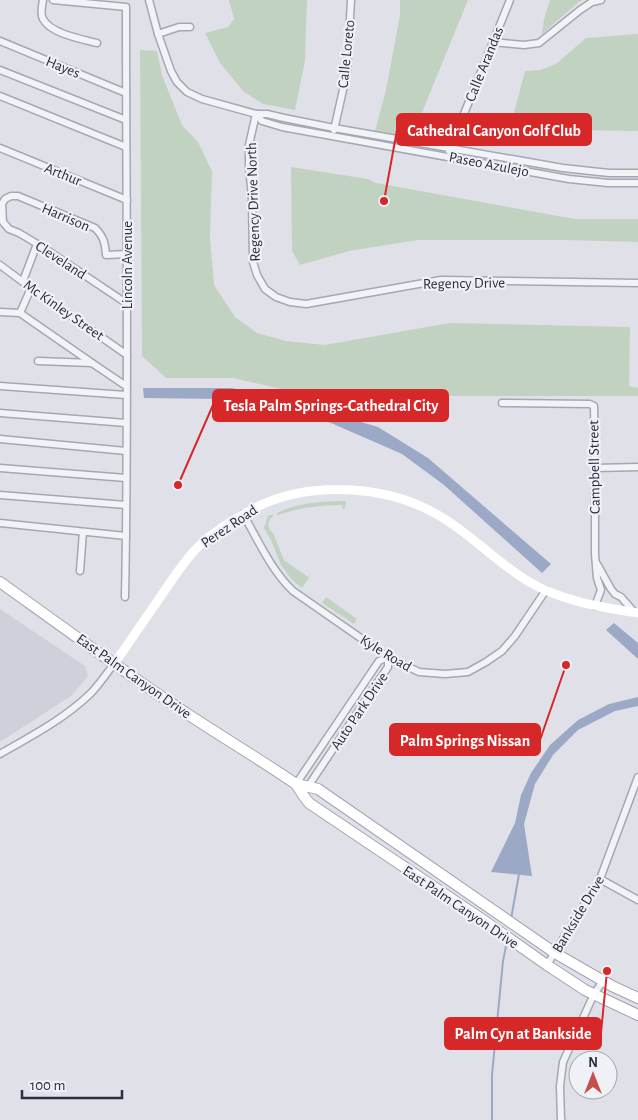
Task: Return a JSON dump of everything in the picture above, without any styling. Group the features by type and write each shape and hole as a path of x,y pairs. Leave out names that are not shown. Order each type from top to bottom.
{"main road":[{"name":"Perez Road","path":"114,664 195,550 220,529 243,514 290,495 314,491 357,490 389,495 414,504 438,515 460,529 510,569 546,590 595,606 636,613"},
{"name":"East Palm Canyon Drive","path":"0,582 114,664 296,784 305,791 309,803 547,965 585,990 638,1015"},
{"name":"East Palm Canyon Drive","path":"305,791 318,789 555,953 638,998"}],"street":[{"path":"43,0 41,8 42,18 48,25 61,33 97,43"},
{"name":"Lincoln Avenue","path":"54,0 126,7 127,355 125,596"},
{"name":"Paseo Azulejo","path":"149,0 171,72 177,82 187,92 202,99 256,114 267,114 334,128 563,168 609,173 638,173"},
{"name":"Calle Loreto","path":"332,136 347,72 351,0"},
{"name":"Calle Arandas","path":"446,156 510,0"},
{"path":"493,42 524,45 539,43 580,10 592,2 601,0"},
{"path":"158,34 179,27 190,27"},
{"name":"Hayes","path":"0,41 126,93"},
{"path":"0,70 126,120"},
{"path":"0,96 126,147"},
{"name":"Paseo Azulejo","path":"256,114 262,121 282,127 569,179 608,183 638,183"},
{"name":"Regency Drive North","path":"256,114 249,146 252,197 252,262 265,289"},
{"name":"Arthur","path":"0,148 127,200"},
{"name":"Harrison","path":"2,213 2,204 6,199 11,196 18,196 94,228 101,234 105,244 106,256 126,254"},
{"name":"Cleveland","path":"2,213 3,222 9,229 37,244 126,304"},
{"path":"23,282 37,244"},
{"name":"Mc Kinley Street","path":"0,265 127,355"},
{"name":"Regency Drive","path":"265,289 276,297 290,302 306,304 441,280 638,283"},
{"path":"20,313 30,288"},
{"path":"0,312 20,313 126,386"},
{"path":"38,361 92,363"},
{"path":"0,386 126,395"},
{"name":"Campbell Street","path":"502,403 594,406 596,561 597,578 601,590 595,606"},
{"path":"0,413 126,423"},
{"path":"0,439 126,451"},
{"path":"595,468 638,467"},
{"path":"0,468 126,478"},
{"path":"0,496 126,505"},
{"name":"Kyle Road","path":"243,514 282,581 293,591 388,657 419,672 445,674 468,672 486,662 502,651 515,636 546,590"},
{"path":"0,523 126,536"},
{"path":"80,570 83,532"},
{"name":"Campbell Street","path":"596,561 611,589 636,613"},
{"name":"Auto Park Drive","path":"296,784 379,661 388,657 388,667 305,791"},
{"name":"Perez Road","path":"0,754 77,706 92,692 114,664"},
{"name":"Bankside Drive","path":"547,965 600,880 638,777"},
{"path":"600,880 638,900"},
{"path":"561,1120 560,1086 563,1062 594,994 603,980"}],"shaded area":[{"path":"0,609 85,666 88,676 71,696 0,742"}],"green space":[{"path":"229,0 307,0 305,61 295,110 263,104 244,92 220,63 205,33 228,27 234,19"},
{"path":"400,0 468,0 412,137 375,131 386,90 400,15"},
{"path":"550,0 583,0 542,34 544,19"},
{"path":"638,34 638,131 555,130 513,117 525,71 540,70 556,64 586,38"},
{"path":"140,50 157,51 162,75 182,125 198,142 212,171 210,238 214,285 235,317 257,333 286,341 325,345 449,323 630,327 629,386 638,388 638,396 311,396 233,378 166,378 142,356"},
{"path":"291,167 368,179 376,183 575,219 638,219 638,242 418,240 349,251 300,265 292,251"},
{"path":"346,501 343,510 342,505 276,514 300,505"},
{"path":"273,514 269,527 284,560 308,577 312,573 302,588 292,580 281,565 264,528 268,516"},
{"path":"326,597 357,619 354,624 322,603"}],"water":[{"path":"143,388 232,388 314,408 378,427 428,458 551,564 542,573 444,485 402,454 331,423 266,407 223,399 144,398"},
{"path":"614,623 638,643 638,659 606,630"},
{"path":"638,697 638,706 615,711 578,730 553,755 535,784 524,824 532,876 491,872 515,823 521,795 531,773 550,745 578,720 609,704"}],"waterway":[{"path":"511,919 519,874"},
{"path":"492,1120 492,1075 503,961 507,941"}],"place":[{"name":"Cathedral Canyon Golf Club","path":"384,201"},
{"name":"Tesla Palm Springs-Cathedral City","path":"178,485"},
{"name":"Palm Springs Nissan","path":"566,665"},
{"name":"Palm Cyn at Bankside","path":"607,971"}]}
